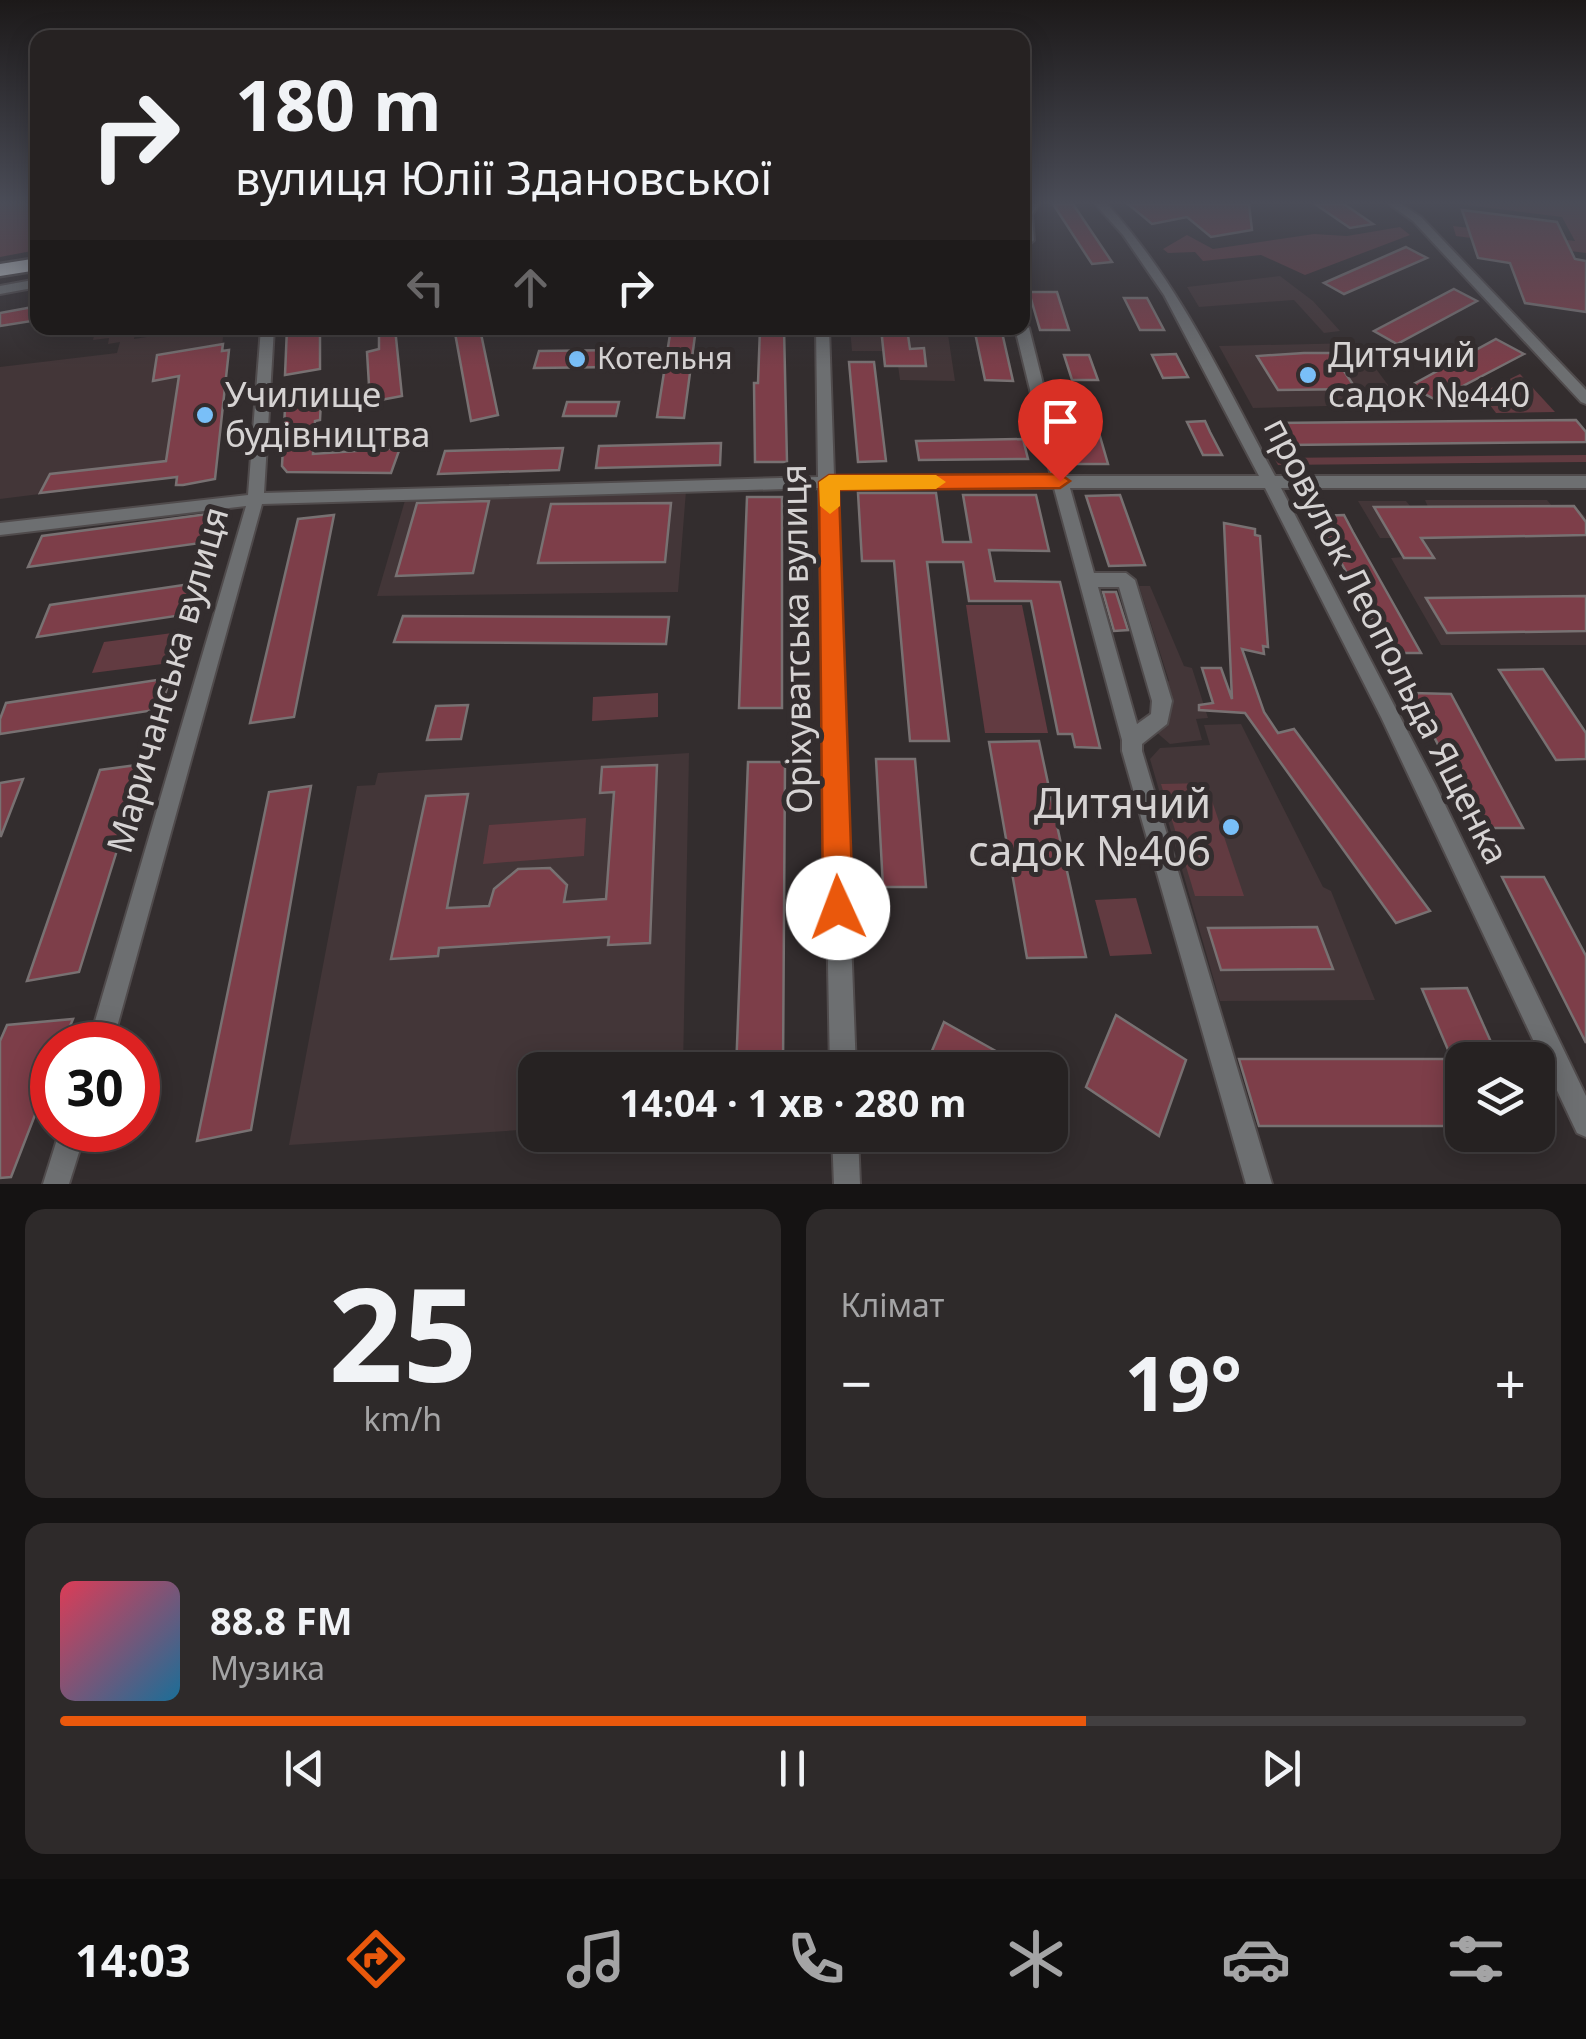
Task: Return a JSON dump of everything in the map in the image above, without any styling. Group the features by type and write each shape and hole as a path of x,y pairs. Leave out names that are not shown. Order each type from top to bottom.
{"highway":[{"path":"0,270 30,265"}],"street":[{"name":"провулок Леопольда Ященка","path":"1150,259 1270,482 1456,848 1586,1124"},
{"path":"1454,259 1586,399"},
{"path":"0,290 30,285"},
{"name":"Маричанська вулиця","path":"107,1022 256,498 266,335"},
{"name":"Оріхуватська вулиця","path":"822,335 843,1052"},
{"path":"1024,335 1086,580 1260,1184"},
{"path":"0,529 256,498 829,482 1586,482"},
{"path":"1086,580 1126,580 1162,701 1160,718 1132,740"},
{"path":"56,1184 66,1152"},
{"path":"846,1152 847,1184"}],"shaded area":[{"path":"1270,259 1346,259 1305,275"},
{"path":"1280,276 1313,301 1340,331 1324,333 1294,300 1199,307 1187,287"},
{"path":"94,335 135,335 134,339 228,335 223,336 222,351 229,350 225,386 220,388 215,479 176,485 176,477 0,499 0,367 117,353 120,342 108,344 109,338 93,340"},
{"path":"851,335 948,335 955,381 900,380 896,351 852,351"},
{"name":"Дитячий садок №440","path":"1357,343 1402,404 1253,408 1219,346"},
{"path":"1520,374 1555,412 1496,413 1481,393"},
{"path":"1586,455 1586,462 1278,465 1274,458"},
{"path":"686,491 678,592 377,596 406,497"},
{"path":"1425,500 1547,500 1552,506 1574,506 1586,517 1586,645 1441,645 1391,558 1403,557 1392,538 1380,538 1358,501 1406,501 1411,507 1428,507"},
{"path":"1139,586 1150,586 1184,666 1192,668 1208,718 1196,719 1202,740 1170,744 1155,731 1169,720 1171,704 1164,682 1169,681"},
{"path":"966,605 1022,605 1048,733 985,733"},
{"path":"180,632 170,663 92,673 104,642"},
{"path":"658,693 658,717 592,721 593,697"},
{"name":"Дитячий садок №406","path":"1241,724 1323,887 1331,891 1375,1000 1220,1001 1150,759 1160,748 1210,745 1204,725"},
{"path":"689,753 683,1052 518,1052 518,1130 289,1145 357,786 375,785 378,773"},
{"path":"1206,783 1244,896 1195,896 1161,784"},
{"path":"586,818 584,856 483,864 489,825"},
{"path":"1136,898 1152,954 1110,956 1095,900"}],"building":[{"path":"1089,259 1112,262 1092,264"},
{"path":"1378,259 1424,259 1344,294 1324,283"},
{"path":"1486,259 1586,261 1586,312 1525,303 1510,263"},
{"path":"1454,289 1477,301 1397,344 1374,331"},
{"path":"1030,292 1057,292 1069,330 1040,330"},
{"path":"1124,298 1147,298 1164,330 1140,330"},
{"path":"30,307 30,321 0,326 0,313"},
{"path":"287,335 320,335 320,369 285,375"},
{"path":"379,335 396,335 402,396 370,402 367,352 379,349"},
{"path":"455,335 481,335 498,415 471,421"},
{"path":"670,335 695,335 684,418 657,417"},
{"path":"760,335 784,335 787,462 755,462 754,383 758,383"},
{"path":"882,335 908,335 910,349 924,348 926,366 885,366"},
{"path":"975,335 1003,335 1013,381 985,380"},
{"path":"1496,339 1524,354 1436,400 1410,386"},
{"path":"223,344 222,351 229,350 215,479 176,485 177,477 40,493 50,474 166,461 179,376 153,381 157,355"},
{"name":"Котельня","path":"619,350 616,367 534,368 539,351"},
{"path":"1332,353 1356,389 1278,390 1257,356"},
{"path":"1176,354 1188,377 1163,378 1152,355"},
{"path":"1064,355 1089,355 1098,380 1072,380"},
{"path":"849,362 874,362 886,461 858,462"},
{"path":"321,401 313,454 400,448 391,473 287,472 282,466 285,408"},
{"path":"567,402 619,402 616,416 563,416"},
{"path":"1061,409 1092,409 1108,464 1075,464"},
{"path":"1576,420 1586,432 1586,442 1286,445 1274,423"},
{"path":"1205,421 1222,455 1203,455 1187,422"},
{"path":"1023,439 1028,459 919,460 916,441"},
{"path":"721,443 720,465 596,468 599,446"},
{"path":"563,448 559,470 438,474 445,451"},
{"path":"858,493 936,493 943,542 971,542 963,495 1036,495 1049,551 989,550 995,581 1060,582 1100,748 1075,747 1072,734 1058,734 1031,601 969,601 963,562 927,562 949,741 910,741 894,561 862,561"},
{"path":"1120,495 1145,565 1109,566 1086,496"},
{"path":"747,497 782,497 782,708 739,708"},
{"path":"489,501 473,573 396,576 417,503"},
{"path":"671,503 665,562 538,563 551,504"},
{"path":"1574,506 1586,522 1586,535 1421,538 1434,558 1404,558 1374,507"},
{"path":"223,512 215,541 28,567 42,536"},
{"path":"334,515 294,717 250,723 298,519"},
{"path":"1344,515 1421,653 1390,653 1316,516"},
{"path":"1224,523 1255,529 1255,535 1260,536 1268,647 1263,646 1264,654 1242,649 1264,712 1278,733 1294,729 1430,911 1396,923 1245,713 1199,710 1199,705 1213,703 1202,668 1221,668 1232,699"},
{"path":"197,583 189,614 37,637 50,605"},
{"path":"1103,592 1116,592 1128,630 1114,631"},
{"path":"1586,596 1586,631 1447,633 1426,598"},
{"path":"403,616 669,617 666,644 394,642"},
{"path":"1543,669 1586,733 1586,759 1556,760 1499,670"},
{"path":"170,678 161,709 0,734 6,703"},
{"path":"1412,693 1451,694 1523,828 1480,828"},
{"path":"468,705 461,739 427,740 436,706"},
{"path":"1039,741 1086,957 1027,958 989,742"},
{"path":"876,759 915,759 926,887 883,887"},
{"path":"748,762 785,762 783,1052 737,1052"},
{"path":"144,764 79,972 27,981 100,770"},
{"path":"657,765 650,943 608,945 609,937 439,948 438,956 391,959 426,796 468,794 447,908 489,906 494,889 518,869 550,868 567,885 564,902 606,899 614,792 600,793 602,767"},
{"path":"23,779 1,836 0,836 0,783"},
{"path":"311,786 251,1130 197,1141 269,792"},
{"path":"1502,877 1544,877 1586,956 1586,1043"},
{"path":"1317,927 1333,969 1221,970 1208,928"},
{"path":"1467,988 1491,1042 1445,1043 1422,989"},
{"path":"1116,1015 1186,1060 1159,1136 1086,1087"},
{"path":"944,1022 998,1052 932,1052"},
{"path":"30,1023 30,1128 11,1177 0,1178 0,1041 7,1025"},
{"path":"1239,1059 1445,1059 1445,1126 1259,1126"}],"slow traffic":[{"path":"830,506 829,482 936,482"}],"place":[{"name":"Котельня","path":"577,359"},
{"name":"Дитячий садок №440","path":"1308,375"},
{"name":"Училище будівництва","path":"205,415"},
{"name":"Дитячий садок №406","path":"1231,827"}],"route":[{"path":"838,908 829,482 1060,481"}]}
